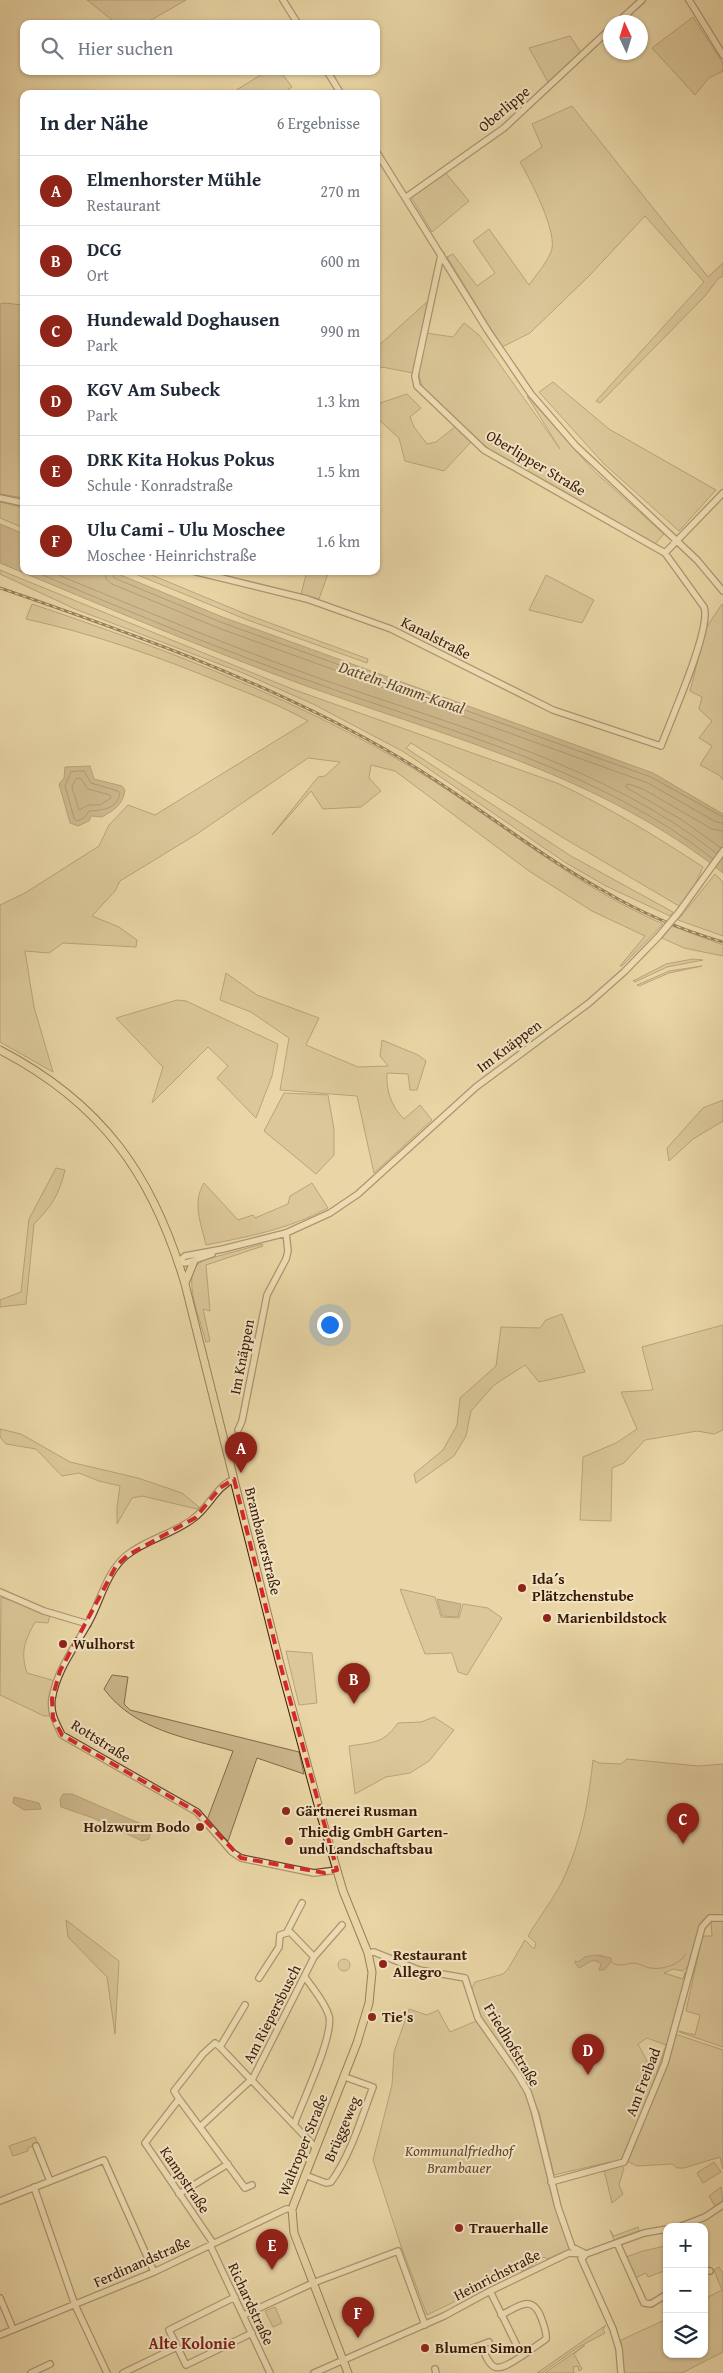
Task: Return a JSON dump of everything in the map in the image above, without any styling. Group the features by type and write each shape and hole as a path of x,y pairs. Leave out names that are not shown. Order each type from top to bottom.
{"main road":[{"name":"Brambauerstraße","path":"0,1050 49,1078 75,1100 118,1143 152,1195 167,1230 184,1284 281,1670 337,1870 370,1953"},
{"path":"184,1284 194,1261"},
{"name":"Waltroper Straße","path":"348,2373 294,2233 292,2209 345,2077 369,2003 372,1972 370,1953"}],"street":[{"path":"283,0 296,20"},
{"path":"626,15 642,0"},
{"path":"689,0 723,56"},
{"name":"Oberlippe","path":"405,198 504,128 603,36"},
{"path":"329,75 339,90"},
{"name":"Oberlipper Straße","path":"380,157 506,359 552,419 602,473 697,560 723,591"},
{"name":"Oberlipper Straße","path":"441,255 415,376 417,386 484,450 665,553 701,602 706,613 681,698 661,746"},
{"path":"665,553 723,494"},
{"path":"0,498 20,502"},
{"name":"Kanalstraße","path":"209,575 307,599 391,629 553,710 661,746"},
{"name":"Im Knäppen","path":"178,1262 184,1256 223,1249 286,1233 330,1213 358,1194 476,1087 589,1003 624,972 679,912 723,851"},
{"name":"Im Knäppen","path":"238,1430 242,1421 267,1295 286,1259 288,1246 286,1233"},
{"path":"178,1262 194,1261 223,1249"},
{"name":"Rottstraße","path":"234,1479 220,1488 208,1505 189,1522 178,1530 128,1554 116,1566 88,1624 60,1671 52,1699 53,1718 62,1735 197,1812 232,1852 241,1858 314,1873 337,1870"},
{"path":"0,1592 44,1611 88,1624"},
{"name":"Am Riepersbusch","path":"259,1978 279,1947 280,1936 287,1932 302,1903"},
{"name":"Am Freibad","path":"551,2182 624,2162 665,2063 699,1936 705,1921 710,1918 723,1918"},
{"name":"Am Riepersbusch","path":"251,2081 314,1957 342,1925"},
{"name":"Am Riepersbusch","path":"287,1932 314,1957"},
{"name":"Friedhofstraße","path":"370,1953 418,1970 465,1978 478,2018 528,2092 571,2250"},
{"path":"294,2125 330,2024 324,2006 304,1977"},
{"path":"245,2005 220,2047 316,2148"},
{"name":"Kampstraße","path":"211,2244 145,2143 179,2099 174,2091 203,2054 215,2043 220,2047"},
{"name":"Brüggeweg","path":"305,2174 326,2183 331,2182 339,2171 357,2128 373,2087 345,2077"},
{"path":"201,2126 251,2081"},
{"path":"179,2099 201,2126 245,2188 252,2185"},
{"path":"36,2146 50,2181"},
{"path":"0,2201 104,2160 154,2272"},
{"path":"179,2194 228,2164"},
{"path":"34,2187 75,2305 106,2373"},
{"path":"689,2223 705,2217 723,2205"},
{"name":"Ferdinandstraße","path":"0,2335 154,2272 286,2209 292,2209"},
{"name":"Heinrichstraße","path":"314,2373 425,2325 571,2250 584,2257 644,2233 663,2230"},
{"path":"617,2243 644,2303 651,2304 663,2296"},
{"name":"Richardstraße","path":"211,2244 270,2373"},
{"path":"244,2315 313,2283 398,2251 425,2325"},
{"path":"584,2257 616,2337 621,2373"},
{"path":"490,2291 522,2356"},
{"path":"235,2297 169,2330 186,2366 252,2334"},
{"path":"0,2298 13,2330"},
{"path":"481,2345 488,2365 497,2371 503,2370 544,2342 547,2337 538,2310 534,2305 527,2304 501,2315"},
{"path":"464,2351 489,2342"},
{"path":"123,2373 177,2347"},
{"path":"31,2373 50,2364"}],"highlighted area":[{"path":"234,1479 279,1660 337,1870 325,1873 241,1858 197,1812 62,1735 53,1718 52,1699 60,1671 116,1566 128,1555 195,1518 220,1488"}],"green space":[{"path":"87,0 186,0 151,20 112,20"},
{"path":"693,17 723,63 723,71 709,78 695,95 652,48"},
{"path":"570,36 582,54 548,82 529,48"},
{"path":"261,75 283,75 292,87 288,90 236,90"},
{"path":"572,106 708,277 723,263 723,276 718,279 705,296 600,403 596,401 704,282 645,216 590,275 530,333 502,347 447,257 453,254 477,286 495,273 473,241 489,229 529,285 544,265 551,252 552,244 551,233 542,207 520,162 542,147 532,124"},
{"path":"445,172 469,201 432,232 411,197"},
{"path":"428,301 413,373 382,367 380,368 380,344"},
{"path":"0,304 20,305 20,497 0,494"},
{"path":"464,323 479,335 560,449 527,396 594,471 664,534 655,544 489,449 426,392 420,378 419,363 426,333 453,337"},
{"path":"553,382 609,429 716,490 679,531 604,464 539,392"},
{"path":"407,394 421,408 410,417 414,427 427,444 436,442 456,426 472,441 444,471 405,461 399,438 380,421 380,403"},
{"path":"0,502 20,507 20,526 0,518"},
{"path":"0,570 292,689 557,783 632,822 703,867 694,887 679,906 562,837 411,743 406,748 571,856 673,912 670,916 606,886 566,863 404,752 313,704 243,673 75,609 0,574"},
{"path":"138,575 152,575 248,615 368,659 367,663 245,619"},
{"path":"306,575 328,575 319,599 301,594"},
{"path":"546,575 594,600 582,623 529,610"},
{"path":"32,604 218,672 353,735 431,779 593,888 663,924 620,966 645,936 592,911 529,871 395,771 371,765 369,778 381,791 361,807 323,809 311,791 272,835 318,777 325,776 340,762 308,758 197,834 120,881 115,891 92,916 119,927 137,940 136,947 63,943 49,953 25,951 34,1007 53,1072 0,1042 0,905 25,893 99,846 109,825 128,805 155,815 308,721 288,710 201,674 102,639 26,619"},
{"path":"722,604 723,780 719,775 700,765 712,746 699,738 712,721 699,709 702,697 690,691 706,628"},
{"path":"715,874 723,882 723,936 678,920"},
{"path":"672,926 723,945 723,956 684,948 662,938"},
{"path":"693,959 703,960 667,967 635,982 633,981 666,964"},
{"path":"702,966 669,973 639,986 637,985 669,971"},
{"path":"226,973 257,995 319,1018 306,1045 358,1067 388,1066 380,1056 382,1040 418,1055 426,1061 417,1090 410,1090 408,1074 387,1073 387,1086 396,1109 404,1119 420,1105 432,1120 374,1173 357,1096 280,1090 289,1038 251,1012 220,1000"},
{"path":"177,1000 186,1001 278,1044 272,1076 256,1118 217,1078 228,1066 208,1047 152,1103 163,1067 116,1018"},
{"path":"284,1093 328,1095 334,1129 334,1155 316,1174 264,1131"},
{"path":"723,1100 723,1121 693,1139 669,1161 667,1148 703,1108"},
{"path":"56,1168 65,1170 60,1186 50,1206 34,1224 26,1304 0,1307 0,1300 21,1292 29,1219"},
{"path":"204,1183 238,1220 253,1215 255,1218 288,1204 290,1196 312,1183 328,1208 313,1216 283,1227 206,1245 198,1205 200,1190"},
{"path":"262,1244 263,1246 206,1265 210,1311 203,1309 210,1341 206,1342 193,1295 192,1276 194,1267 204,1260"},
{"path":"562,1314 585,1372 539,1382 525,1365 494,1385 471,1411 466,1436 454,1456 416,1483 414,1474 443,1450 457,1425 460,1398 496,1366 501,1327 540,1328 546,1320"},
{"path":"723,1325 723,1430 714,1434 697,1431 645,1440 624,1463 612,1468 611,1521 580,1520 583,1457 616,1443 637,1429 621,1392 653,1390 642,1347"},
{"path":"0,1429 21,1434 70,1462 138,1478 182,1493 199,1507 197,1509 142,1496 132,1498 117,1524 120,1486 99,1481 79,1473 62,1476 36,1449 6,1444 0,1437"},
{"path":"400,1589 435,1597 441,1617 459,1618 463,1604 488,1608 502,1618 467,1675 458,1672 452,1653 425,1654"},
{"path":"1,1597 50,1615 48,1623 35,1622 26,1641 24,1652 27,1673 55,1681 49,1716 44,1716 0,1695"},
{"path":"286,1651 312,1653 317,1703 299,1705"},
{"path":"112,1675 128,1677 124,1704 130,1710 299,1752 304,1774 257,1758 228,1841 207,1820 233,1751 162,1730 130,1714 116,1703 104,1689"},
{"path":"434,1717 454,1730 429,1761 410,1773 386,1777 355,1794 349,1746 377,1741 388,1735 398,1723 421,1722"},
{"path":"627,1759 698,1766 723,1764 723,1918 708,1917 703,1920 690,1964 683,1971 673,1969 664,1973 683,1979 685,1972 687,1972 663,2065 658,2076 656,2074 666,2045 647,2038 638,2044 657,2080 621,2161 611,2165 610,2162 554,2175 539,2112 530,2091 521,2072 478,2015 471,1990 475,1982 503,1974 525,1940 534,1949 536,1943 528,1936 562,1881 572,1859 581,1831 593,1760 599,1763 621,1764","holes":["602,1955 611,1962 607,1966 593,1960 579,1968 575,1961 578,1963 585,1957"]},
{"path":"66,1920 119,1961 115,2034 107,1977 68,1937"},
{"path":"711,1920 723,1920 723,2047 679,2032 695,2035 700,2015 686,2011 702,1938 704,1936 712,1936"},
{"path":"342,1959 346,1959 350,1965 346,1971 342,1971 338,1967 338,1963"},
{"name":"Kommunalfriedhof Brambauer","path":"409,2009 427,2015 438,2010 450,2032 476,2021 514,2072 527,2096 553,2201 570,2249 547,2259 544,2257 524,2271 520,2270 427,2315 401,2246 373,2160 392,2085 394,2052"},
{"path":"675,2034 723,2050 723,2169 720,2157 684,2168 677,2168 672,2164 637,2166 627,2161"},
{"path":"35,2137 38,2144 28,2148 28,2151 13,2156 9,2146"},
{"path":"714,2162 721,2172 703,2183 697,2173"},
{"path":"621,2165 624,2168 619,2185 623,2194 612,2203 604,2170"},
{"path":"721,2187 723,2201 715,2206 709,2196"},
{"path":"638,2227 639,2231 614,2240 610,2230 614,2236"},
{"path":"663,2246 663,2271 648,2277 646,2273 635,2278 626,2257"},
{"path":"719,2267 723,2273 723,2352 682,2373 624,2373 621,2340 663,2321 663,2358 708,2358 708,2297 722,2290 714,2270"},
{"path":"275,2307 282,2323 273,2327 265,2311"},
{"path":"606,2325 603,2329 605,2333 577,2348 542,2373 537,2373"},
{"path":"585,2345 574,2354 582,2369 579,2371 578,2366 573,2367 574,2373 545,2373"}],"water":[{"path":"0,524 20,532 20,571 0,563"},
{"name":"Datteln-Hamm-Kanal","path":"29,575 121,575 225,618 653,773 723,814 723,873 677,840 628,811 577,785 525,763 309,687 154,627"},
{"path":"90,766 94,779 122,786 125,790 124,795 114,809 102,817 91,816 89,821 78,826 70,823 59,784 64,778 65,767"},
{"path":"437,1599 461,1604 458,1617 442,1616"},
{"path":"63,1794 72,1794 146,1826 151,1830 149,1839 142,1841 93,1818 61,1807 60,1800"},
{"path":"14,1797 39,1803 41,1809 24,1810 13,1803"},
{"path":"594,1955 611,1958 611,1962 604,1970 599,1970 601,1964 596,1960 579,1968 575,1963 575,1961 578,1962 585,1957"}],"waterway":[{"path":"611,1962 620,1965 635,1963 650,1968 660,1968 675,1964 686,1954"}],"railway":[{"path":"0,588 153,643 254,684 304,707 353,731 400,758 552,860 632,907 692,932 723,942"}],"place":[{"name":"Elmenhorster Mühle","path":"241,1473"},
{"name":"Ida´s Plätzchenstube","path":"522,1588"},
{"name":"Marienbildstock","path":"547,1618"},
{"name":"Wulhorst","path":"63,1644"},
{"name":"DCG","path":"354,1704"},
{"name":"Gärtnerei Rusman","path":"286,1811"},
{"name":"Holzwurm Bodo","path":"200,1827"},
{"name":"Thiedig GmbH Garten- und Landschaftsbau","path":"289,1841"},
{"name":"Hundewald Doghausen","path":"683,1844"},
{"name":"Restaurant Allegro","path":"383,1964"},
{"name":"Tie's","path":"372,2017"},
{"name":"KGV Am Subeck","path":"588,2075"},
{"name":"Trauerhalle","path":"459,2228"},
{"name":"DRK Kita Hokus Pokus","path":"272,2270"},
{"name":"Ulu Cami - Ulu Moschee","path":"358,2338"},
{"name":"Blumen Simon","path":"425,2348"}],"district":[{"name":"Alte Kolonie","path":"192,2343"}]}
